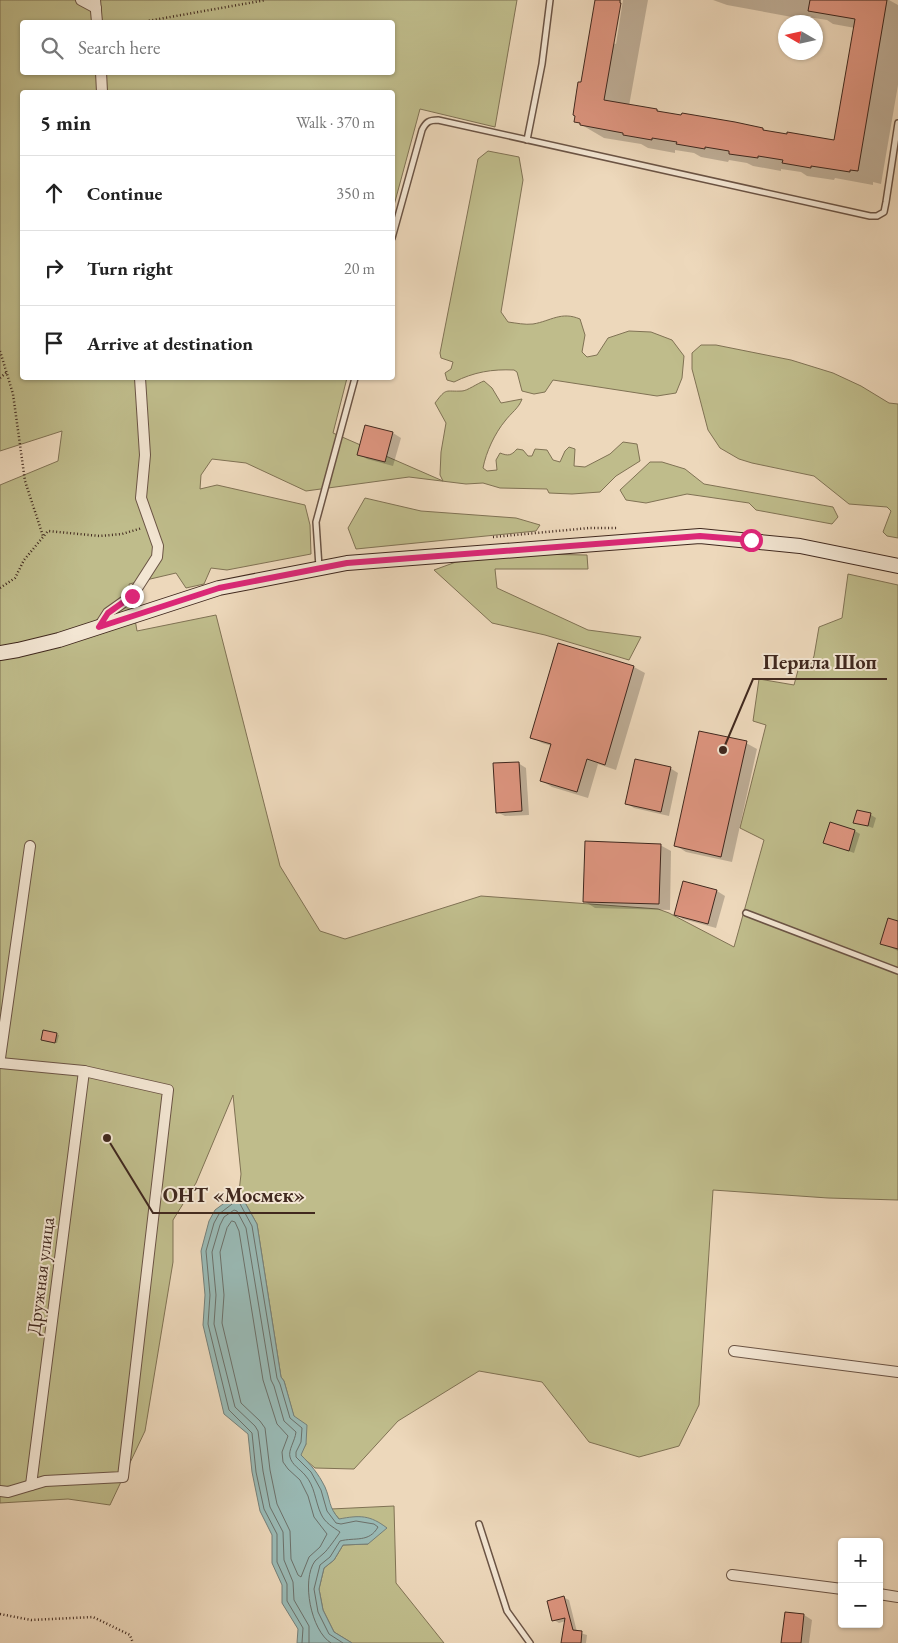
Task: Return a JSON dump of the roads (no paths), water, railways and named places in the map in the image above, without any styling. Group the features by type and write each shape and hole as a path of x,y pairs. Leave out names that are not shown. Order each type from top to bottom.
{"street":[{"path":"81,0 96,4 97,20"},
{"path":"101,75 102,90"},
{"path":"99,627 108,613 132,596 157,557 158,546 141,498 145,455 140,380"},
{"path":"0,653 60,640 219,588 347,563 700,536 800,546 898,566"},
{"path":"0,1058 30,846"},
{"path":"0,1063 84,1071 168,1090 123,1477 45,1481 8,1492 0,1491"},
{"name":"Дружная улица","path":"31,1485 84,1071"},
{"path":"734,1351 898,1372"},
{"path":"732,1575 838,1588"},
{"path":"883,1595 898,1597"}],"lane":[{"path":"527,140 542,64 550,0"},
{"path":"395,227 422,130 425,123 432,120 870,216 877,216 884,212 898,123"},
{"path":"319,568 316,522 354,380"},
{"path":"746,913 898,970"},
{"path":"479,1524 507,1611 530,1643"}],"water":[{"path":"239,1192 257,1224 281,1377 284,1381 294,1416 307,1425 306,1444 301,1455 320,1478 331,1507 339,1519 353,1517 370,1518 387,1528 368,1544 343,1545 334,1560 324,1568 319,1589 323,1610 334,1632 352,1643 297,1643 298,1629 282,1603 282,1585 272,1563 272,1535 260,1511 252,1472 248,1434 224,1414 203,1325 205,1295 201,1251 209,1221 215,1210"}],"place":[{"name":"Перила Шоп","path":"723,750"},
{"name":"ОНТ «Мосмек»","path":"107,1138"}]}
